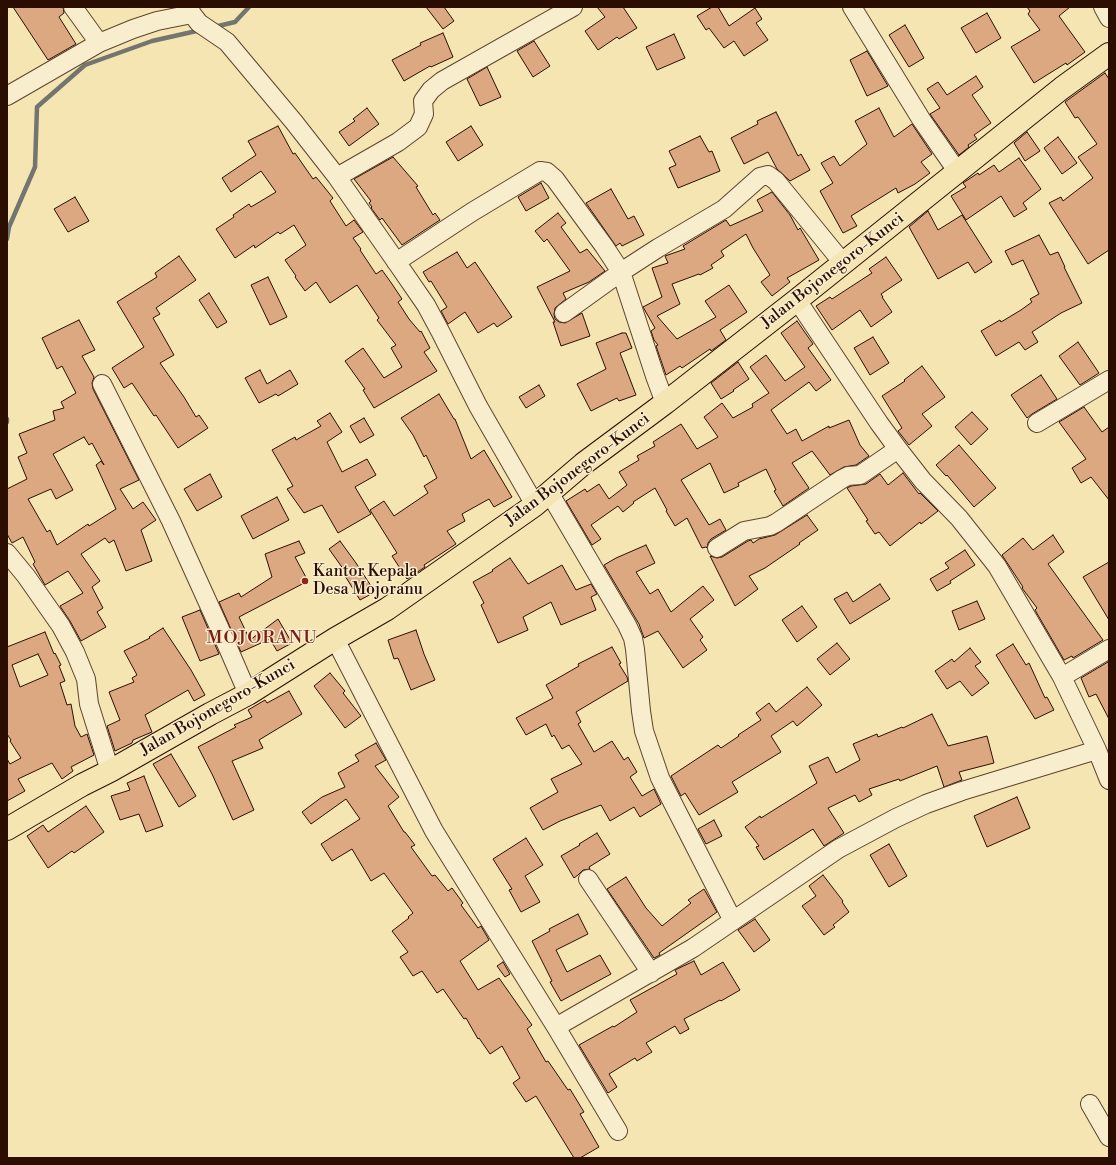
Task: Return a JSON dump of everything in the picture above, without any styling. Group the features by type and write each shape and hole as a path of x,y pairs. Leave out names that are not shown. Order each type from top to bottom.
{"main road":[{"name":"Jalan Bojonegoro-Kunci","path":"7,829 82,785 248,694 335,638 387,609 542,500 583,464 665,403 896,222 957,171 1062,88 1109,54"}],"street":[{"path":"73,7 99,43"},
{"path":"337,177 398,142 418,127 424,114 423,101 431,90 442,81 573,7"},
{"path":"852,7 921,119 957,171"},
{"path":"1103,7 1109,18"},
{"path":"7,96 99,43 157,21 193,15 227,42 294,122 337,177 426,305 478,406 630,631 635,650 644,730 660,778 673,807 733,921"},
{"path":"396,262 472,212 540,171 546,172 555,179 621,272 652,370 665,403"},
{"path":"564,313 621,272 724,209 760,177 768,175 776,181 842,263"},
{"path":"797,300 898,449 923,481 959,518 997,566 1062,677 1097,750 1109,780"},
{"path":"1037,424 1109,380"},
{"path":"102,384 171,521 248,694"},
{"path":"717,548 744,531 770,526 776,523 848,476 860,475 898,449"},
{"path":"7,553 31,582 61,626 75,652 86,679 89,704 110,771"},
{"path":"335,638 434,831 556,1027 618,1131"},
{"path":"1062,677 1109,649"},
{"path":"556,1027 693,948 838,849 908,812 962,791 1097,750"},
{"path":"588,878 651,973"},
{"path":"1090,1104 1109,1137"}],"building":[{"path":"13,7 63,7 64,13 59,17 76,44 48,60"},
{"path":"426,7 444,7 454,21 443,29"},
{"path":"597,7 623,7 637,28 619,39 617,37 598,50 585,31 605,17"},
{"path":"712,7 718,7 729,26 755,8 762,19 756,23 768,40 744,56 734,41 724,48 709,28 706,30 697,16"},
{"path":"1027,7 1070,7 1059,16 1085,52 1067,65 1066,63 1034,83 1011,47 1040,30 1028,14 1030,11"},
{"path":"987,13 1001,38 976,53 961,28"},
{"path":"905,25 924,58 909,67 889,35"},
{"path":"443,33 453,57 431,67 430,66 404,81 392,60 421,45 420,43"},
{"path":"674,34 685,58 657,70 646,47"},
{"path":"534,41 550,66 533,77 517,51"},
{"path":"867,51 888,86 867,96 850,60"},
{"path":"487,67 501,97 480,106 467,79"},
{"path":"1105,73 1109,79 1109,250 1088,264 1049,203 1061,197 1063,201 1093,178 1078,157 1097,144 1078,117 1075,118 1065,102"},
{"path":"976,76 983,87 972,95 991,123 974,135 977,139 968,145 969,147 959,155 930,114 940,108 927,89 938,82 947,95"},
{"path":"367,108 379,124 349,146 339,132 355,121 353,119"},
{"path":"879,108 894,137 912,124 932,154 921,162 930,173 915,184 898,193 896,188 851,216 857,226 843,233 820,191 833,183 821,163 834,156 840,166 867,144 855,121"},
{"path":"776,112 798,156 801,154 810,170 790,181 777,169 768,152 744,164 731,138 758,124 757,121"},
{"path":"278,126 293,154 295,153 313,179 316,177 333,198 330,201 346,226 354,220 363,232 353,238 376,274 382,270 392,284 402,299 398,302 409,319 420,332 421,331 430,348 424,352 437,371 374,408 363,390 365,389 345,361 363,348 384,378 402,367 391,348 396,345 377,320 379,318 357,285 330,303 316,282 305,291 285,260 306,245 294,225 280,234 278,232 255,248 254,245 235,258 216,229 234,217 233,215 249,204 251,207 276,192 261,171 231,192 222,178 256,155 248,141"},
{"path":"471,126 483,145 458,161 446,142"},
{"path":"1027,132 1040,151 1025,161 1014,143"},
{"path":"700,136 709,152 712,151 720,171 678,188 669,168 676,165 669,151"},
{"path":"1058,137 1077,163 1062,174 1044,148"},
{"path":"393,157 418,186 416,187 433,215 435,213 440,220 402,245 382,218 380,220 371,208 372,207 369,203 371,201 354,179"},
{"path":"1019,158 1041,189 1023,203 1027,209 1014,217 1001,196 966,220 951,196 966,187 963,183 978,173 979,175 994,165 999,172"},
{"path":"541,183 549,198 526,211 518,197"},
{"path":"611,189 628,219 634,216 644,235 622,246 620,243 616,246 586,203"},
{"path":"772,192 790,215 798,230 800,228 819,260 787,278 790,282 772,296 761,282 770,275 746,234 721,251 724,256 711,265 713,268 700,275 699,274 672,284 680,304 657,316 677,339 716,317 705,301 729,285 747,312 720,330 726,340 711,351 710,349 682,368 680,366 666,375 656,346 658,345 654,340 651,331 655,328 643,307 662,297 652,268 668,263 665,256 685,249 683,246 726,220 730,226 763,211 757,200"},
{"path":"75,197 89,221 68,232 54,209"},
{"path":"928,211 938,230 962,215 992,262 975,273 968,262 938,279 909,227"},
{"path":"558,213 566,223 561,227 580,253 587,249 605,271 589,282 563,293 566,299 555,308 555,319 559,322 565,323 582,313 590,336 561,346 553,322 555,322 537,287 570,271 547,239 544,242 535,231"},
{"path":"1039,235 1050,255 1058,252 1082,303 1061,313 1032,332 1038,342 1025,350 1019,342 996,356 981,331 1000,320 1001,322 1021,310 1032,302 1030,299 1039,294 1023,260 1012,265 1005,251"},
{"path":"457,252 467,268 475,262 512,317 497,327 494,323 478,333 465,312 448,324 441,311 447,307 431,281 429,282 423,272"},
{"path":"179,256 196,280 156,308 160,314 153,318 174,355 160,363 196,417 199,415 208,428 178,448 132,383 124,388 112,368 144,347 117,302 157,277 155,273"},
{"path":"886,257 902,280 881,294 892,312 871,327 860,310 832,330 816,306 830,297 832,299 872,273 869,269"},
{"path":"268,277 287,317 270,325 251,285"},
{"path":"209,293 227,322 217,328 199,300"},
{"path":"79,320 95,350 82,356 94,377 92,383 93,389 139,480 120,489 133,509 143,502 156,520 141,530 152,561 126,571 114,540 109,543 105,538 81,554 100,581 92,587 103,608 97,612 106,627 81,641 60,606 83,593 68,571 45,585 33,564 35,562 23,537 12,543 7,534 7,489 27,479 18,457 27,453 19,434 55,420 53,411 64,408 61,402 76,393 62,366 57,369 42,338","holes":["84,437 89,445 92,443 104,465 101,461 96,465 116,509 89,526 88,524 57,545 50,530 47,532 28,499 51,489 56,499 73,490 53,454"]},
{"path":"797,321 813,344 808,348 831,380 816,391 809,382 771,410 787,434 796,429 802,441 829,426 829,428 849,420 860,445 869,456 856,465 844,467 830,475 812,451 792,463 809,488 783,506 774,491 776,490 766,469 738,483 739,486 724,493 710,463 681,480 709,525 720,519 726,530 711,539 707,548 702,548 687,518 675,526 655,488 633,502 634,503 623,512 618,506 591,525 601,539 592,545 566,501 585,489 587,492 599,484 609,499 627,485 619,472 639,460 637,456 655,446 653,442 681,424 697,449 718,437 704,417 722,403 733,418 753,407 752,404 769,393 750,367 766,355 785,381 805,367 781,333"},
{"path":"622,333 626,333 632,348 620,353 636,395 619,401 617,398 591,411 577,384 606,369 596,343"},
{"path":"873,337 889,363 870,375 854,348"},
{"path":"1078,342 1099,373 1080,385 1059,356"},
{"path":"738,362 749,379 721,399 711,383"},
{"path":"922,366 945,397 922,414 932,426 909,445 898,431 902,428 882,396 905,381 904,380"},
{"path":"260,370 267,384 290,370 298,384 278,396 276,394 259,403 245,378"},
{"path":"1041,375 1057,399 1027,418 1011,395"},
{"path":"539,385 545,396 526,408 519,397"},
{"path":"439,394 455,419 471,459 484,450 512,497 494,507 489,499 462,514 465,521 447,531 456,544 424,565 425,567 407,579 392,556 397,553 370,510 384,501 394,516 428,493 424,486 437,478 426,455 424,457 413,435 401,418"},
{"path":"1084,407 1102,432 1109,427 1109,500 1091,477 1081,483 1072,468 1086,459 1059,422"},
{"path":"972,412 988,429 971,445 955,427"},
{"path":"330,413 342,432 327,442 342,472 367,459 376,475 355,487 371,514 338,533 322,505 304,513 287,489 293,486 272,450 295,437 296,440 321,426 317,421"},
{"path":"364,418 374,435 360,443 350,426"},
{"path":"959,445 996,488 974,507 947,475 946,476 936,465"},
{"path":"903,473 919,494 920,493 938,511 921,524 920,522 890,546 879,532 875,534 866,521 868,520 847,488 866,484 880,474 888,485"},
{"path":"210,474 222,497 197,511 184,489"},
{"path":"277,497 289,520 253,539 241,516"},
{"path":"807,515 818,530 765,568 749,576 758,589 735,606 710,556 717,558 722,557 748,541 751,540 753,543 759,539 775,535"},
{"path":"1053,535 1064,552 1048,564 1103,640 1073,658 1072,656 1064,660 1035,610 1037,608 1022,588 1023,587 1002,555 1023,538 1033,550"},
{"path":"299,541 305,553 295,557 308,581 239,617 250,640 278,619 292,643 277,651 270,639 241,652 219,602 239,593 241,597 272,577 265,554"},
{"path":"340,541 375,592 360,600 342,571 344,570 329,549"},
{"path":"646,545 655,563 636,572 650,594 658,589 671,612 703,586 714,600 690,619 703,637 700,640 707,650 683,668 658,631 644,638 639,624 604,565"},
{"path":"965,550 975,565 950,581 951,583 937,591 930,579 949,568 945,563"},
{"path":"510,558 528,584 562,565 576,590 591,584 597,594 591,597 596,610 561,625 551,602 523,617 528,630 498,643 481,605 484,603 473,582 493,571 492,570"},
{"path":"1109,562 1109,620 1083,577"},
{"path":"880,584 890,599 850,624 834,599 847,592 853,602"},
{"path":"977,601 985,619 959,630 952,611"},
{"path":"802,606 817,627 797,642 782,620"},
{"path":"200,610 219,654 200,661 182,617"},
{"path":"163,628 191,670 205,695 194,701 188,690 145,715 152,732 133,740 132,743 115,751 107,726 120,720 109,692 134,682 132,678 137,675 124,651 150,638 149,637"},
{"path":"416,630 435,680 411,690 398,658 394,659 388,640"},
{"path":"45,632 54,654 55,653 61,665 59,666 65,681 60,683 67,705 71,704 75,726 81,737 87,734 94,755 71,767 73,771 62,779 52,763 18,779 25,791 7,801 7,759 10,764 21,758 7,734 7,647","holes":["38,654 48,675 20,687 12,665"]},
{"path":"837,643 850,659 830,675 817,659"},
{"path":"1013,644 1026,665 1029,663 1045,698 1047,697 1054,710 1035,719 996,655"},
{"path":"612,647 621,663 619,664 628,681 576,712 581,722 578,724 594,752 612,741 624,760 628,757 637,772 630,777 642,796 654,789 661,804 640,817 634,807 610,821 601,805 560,821 543,830 530,808 558,792 551,779 582,764 569,745 562,749 554,735 552,737 546,724 526,735 516,718 553,698 546,685 579,666 578,664"},
{"path":"970,648 981,662 975,666 989,683 972,696 960,681 947,689 935,671 952,659 954,662"},
{"path":"1108,662 1109,719 1096,694 1089,697 1081,678"},
{"path":"330,673 345,691 343,693 361,716 345,728 314,686"},
{"path":"807,687 822,705 797,726 793,721 771,736 781,752 732,782 738,792 699,815 685,793 681,796 671,776 718,745 721,748 761,720 756,713 769,703 776,712"},
{"path":"289,691 302,714 259,740 263,748 232,761 254,810 233,820 198,747 236,727 234,725 252,717 248,710 265,700 267,703"},
{"path":"932,714 948,746 987,736 994,763 959,772 962,780 944,787 937,766 900,781 899,779 869,789 872,795 859,802 855,795 828,808 844,833 824,846 813,829 764,860 756,847 759,846 745,827 760,816 761,818 817,783 809,766 828,757 836,773 860,760 853,744 877,734 878,737 902,727 903,728"},
{"path":"376,743 386,760 375,766 399,797 388,806 404,832 415,845 411,847 432,876 435,875 448,891 452,888 463,903 461,905 478,928 481,926 489,940 460,961 478,990 499,978 532,1025 527,1029 546,1062 548,1061 568,1090 570,1089 584,1112 580,1114 599,1147 580,1158 574,1158 536,1096 526,1102 513,1083 520,1078 502,1046 490,1054 479,1038 478,1039 466,1018 464,1019 443,989 437,993 422,971 413,976 400,957 408,952 392,931 413,913 384,873 371,881 352,849 332,861 321,844 360,819 346,799 311,824 302,812 322,797 345,787 338,773 359,761 355,755"},
{"path":"171,754 196,796 179,807 153,764"},
{"path":"144,776 163,826 146,832 139,814 120,820 111,796 130,790 127,783"},
{"path":"1017,797 1030,828 987,847 974,816"},
{"path":"86,806 104,832 74,853 72,851 48,868 27,836 43,825 48,832"},
{"path":"714,820 722,836 706,844 698,829"},
{"path":"597,833 610,854 589,867 590,869 583,870 574,878 561,856"},
{"path":"526,838 543,865 525,876 540,902 521,912 509,890 512,889 493,859"},
{"path":"889,844 907,876 889,887 870,855"},
{"path":"823,875 843,901 842,902 849,912 833,925 835,927 824,935 802,906 816,896 809,886"},
{"path":"626,877 646,908 662,926 691,903 688,900 704,889 717,912 654,958 607,889"},
{"path":"578,914 588,934 556,950 567,972 600,955 611,974 561,1001 550,982 552,981 532,941 550,931 549,929"},
{"path":"755,919 770,940 754,952 738,930"},
{"path":"694,961 701,975 723,962 740,990 684,1019 689,1029 680,1034 675,1026 646,1043 652,1052 637,1061 635,1058 609,1074 617,1087 608,1093 579,1045 613,1026 614,1027 637,1012 630,1000 677,974 675,970"},
{"path":"503,962 510,974 505,977 497,966"}],"waterway":[{"path":"214,27 235,22 249,7"},
{"path":"7,239 9,227 35,167 37,107 85,65 152,41 201,30"}],"place":[{"name":"Kantor Kepala Desa Mojoranu","path":"305,581"}],"district":[{"name":"MOJORANU","path":"262,639"}]}
